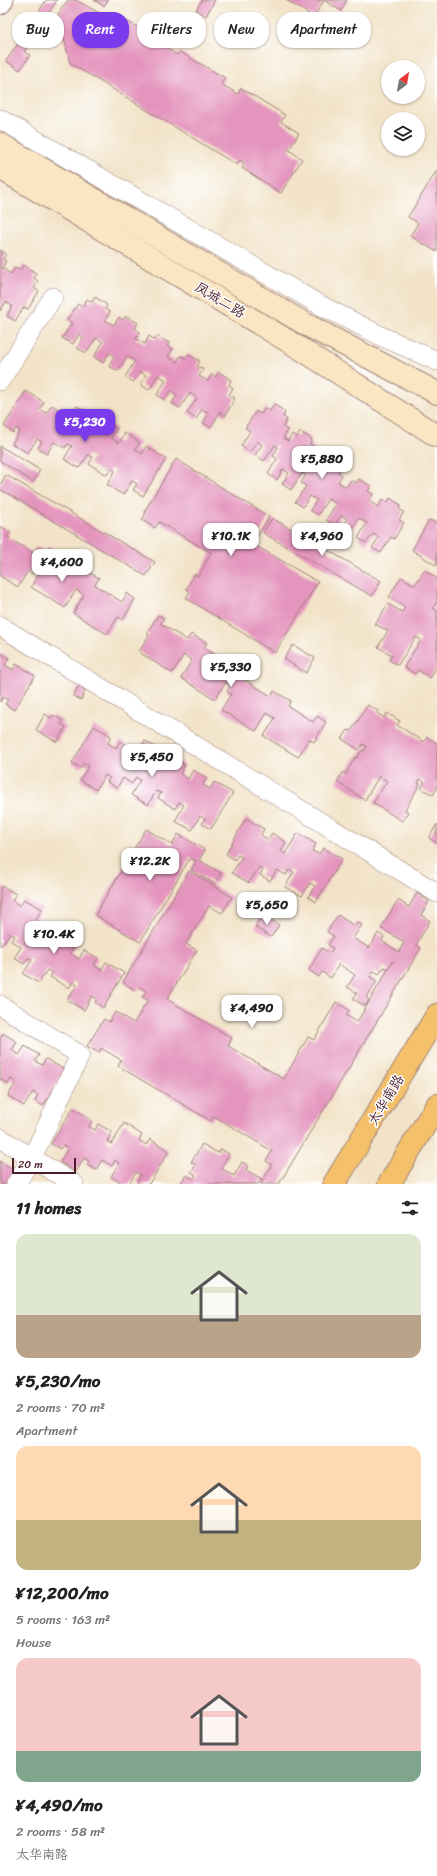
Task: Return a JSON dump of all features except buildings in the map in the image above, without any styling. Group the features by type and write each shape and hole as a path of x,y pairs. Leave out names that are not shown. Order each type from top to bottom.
{"main road":[{"name":"凤城二路","path":"0,144 307,325 437,393"},
{"name":"凤城二路","path":"0,168 294,344 437,436"},
{"name":"太华南路","path":"334,1184 437,1015"},
{"path":"389,1184 437,1105"}],"street":[{"path":"0,119 320,305 383,337 437,361"},
{"path":"0,381 53,297"},
{"path":"0,626 437,893"},
{"path":"0,1006 80,1055 32,1158 16,1184"},
{"path":"0,1138 74,1184"}]}
